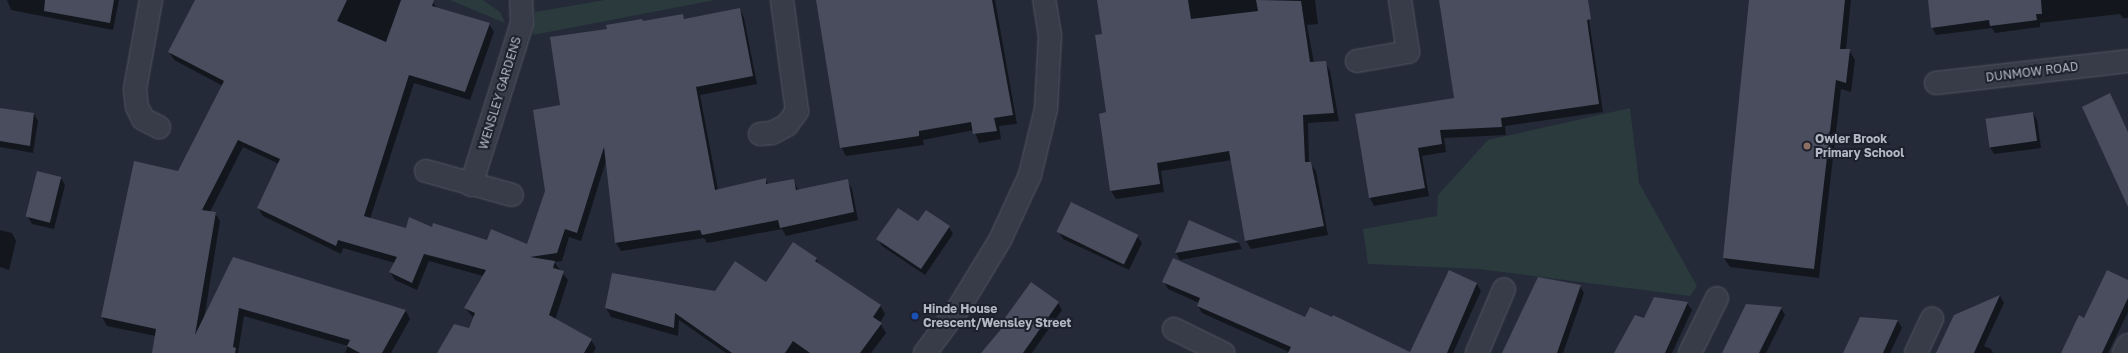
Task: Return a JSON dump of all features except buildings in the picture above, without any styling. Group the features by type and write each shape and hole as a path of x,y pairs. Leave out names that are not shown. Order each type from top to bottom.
{"street":[{"path":"151,0 135,89 138,107 143,119 159,127"},
{"name":"WENSLEY GARDENS","path":"471,185 522,23 521,0"},
{"path":"760,134 772,133 788,125 797,111 782,0"},
{"path":"925,353 960,306 1000,240 1030,175 1046,109 1050,36 1044,0"},
{"path":"1357,61 1408,52 1400,0"},
{"name":"DUNMOW ROAD","path":"1936,83 2128,61"},
{"path":"426,171 471,185 512,195"},
{"path":"1477,353 1504,289"},
{"path":"1690,353 1717,298"},
{"path":"1916,353 1932,319"},
{"path":"1174,329 1223,353"},
{"path":"2124,353 2128,345"}],"shaded area":[{"path":"450,0 483,0 500,12 505,23"},
{"path":"605,0 715,0 533,35 535,12"},
{"path":"1630,108 1639,183 1697,286 1690,296 1478,269 1368,264 1363,229 1437,216 1438,195 1488,140"}],"place":[{"name":"Owler Brook Primary School","path":"1807,146"},
{"name":"Hinde House Crescent/Wensley Street","path":"915,316"}]}
